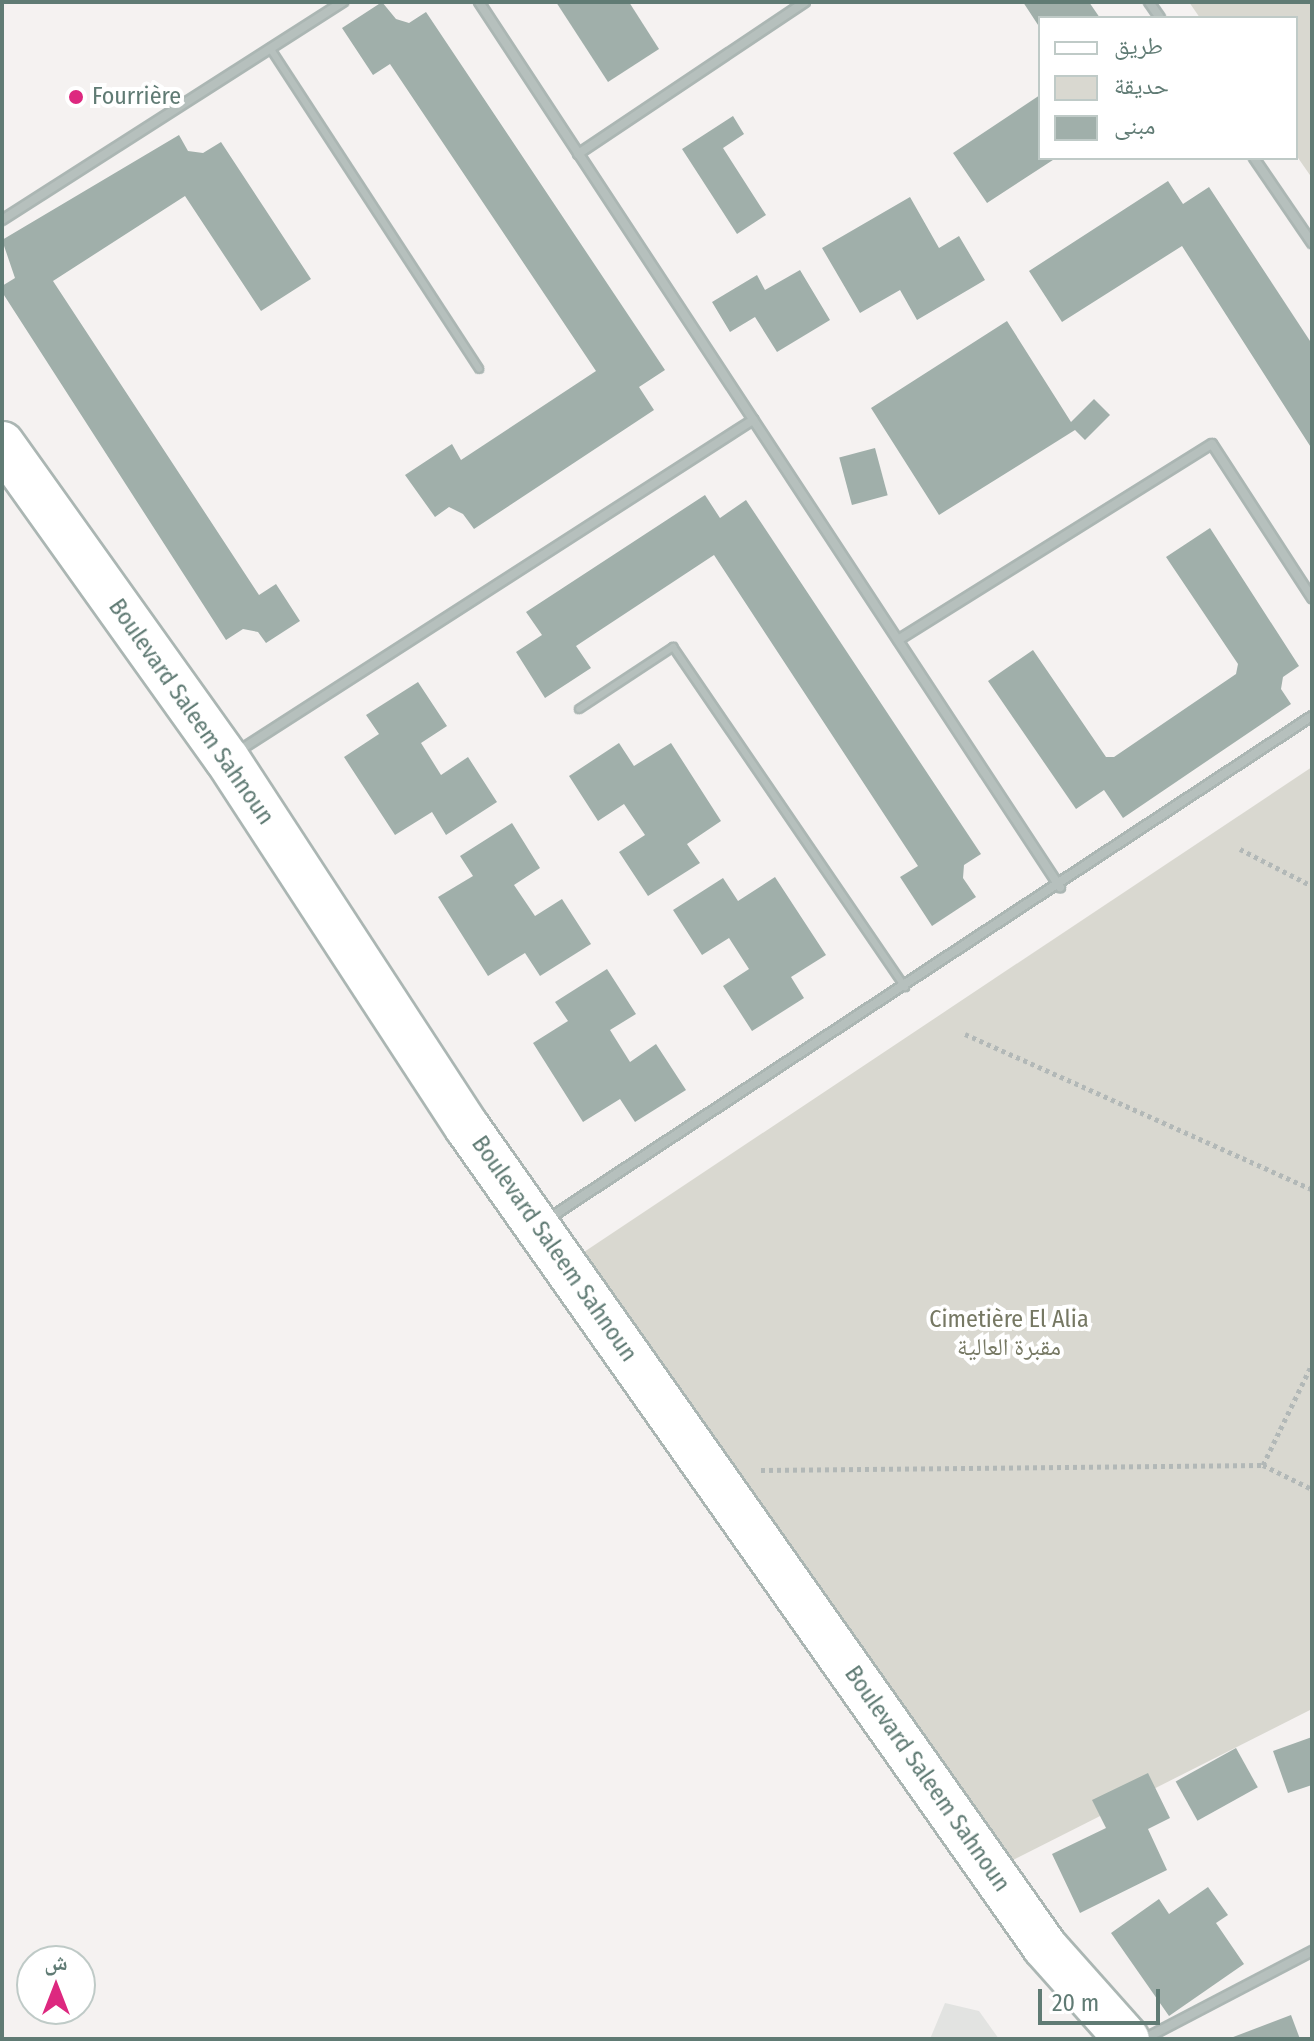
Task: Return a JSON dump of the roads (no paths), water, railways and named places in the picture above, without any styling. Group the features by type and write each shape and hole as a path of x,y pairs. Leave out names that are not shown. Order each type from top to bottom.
{"street":[{"path":"2,220 343,2"},
{"path":"479,2 1060,887"},
{"path":"578,154 805,2"},
{"path":"1255,160 1312,243"},
{"path":"227,759 753,420"},
{"name":"Boulevard Saleem Sahnoun","path":"2,444 227,759 537,1226 1045,1947 1127,2039"},
{"path":"898,640 1212,444 1312,598"},
{"path":"537,1226 1060,887 1312,716"},
{"path":"1144,2039 1312,1951"}],"lane":[{"path":"270,48 479,369"},
{"path":"579,709 673,647 905,988"}],"place":[{"name":"Fourrière","path":"76,97"}],"park label":[{"name":"Cimetière El Alia مقبرة العالية","path":"1009,1334"}]}
